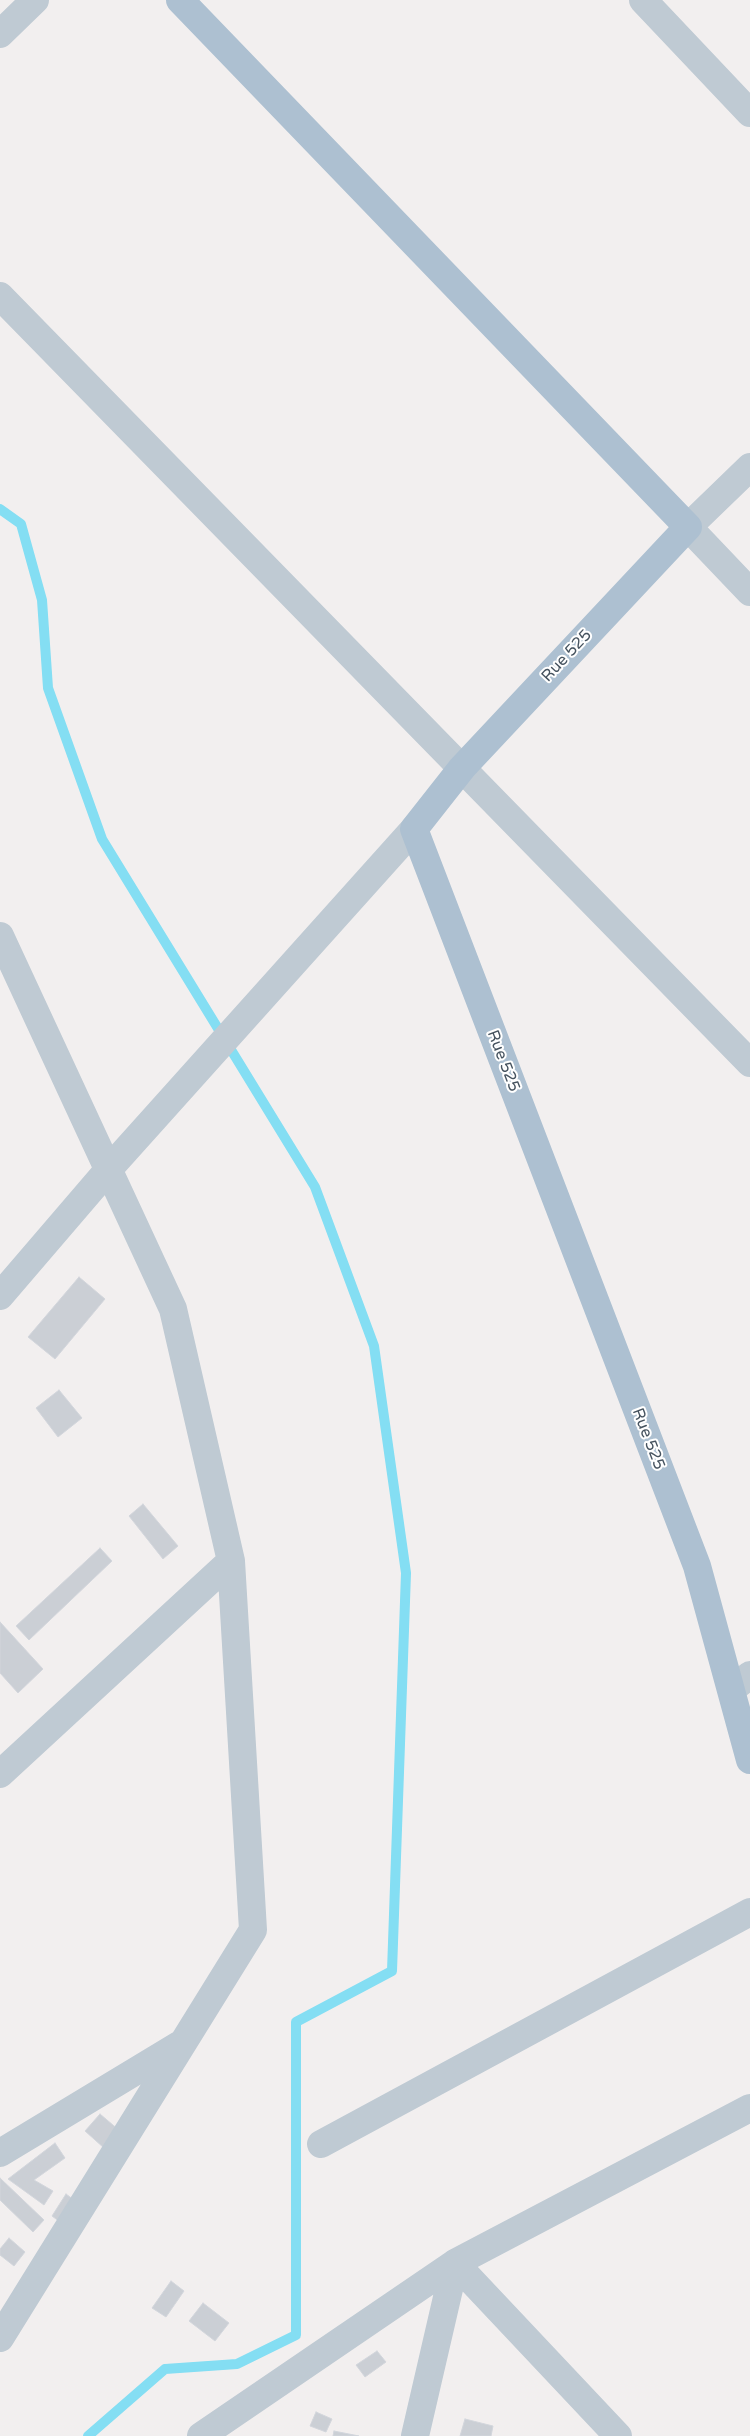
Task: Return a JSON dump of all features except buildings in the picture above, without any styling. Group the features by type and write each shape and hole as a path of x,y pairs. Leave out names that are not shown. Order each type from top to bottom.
{"main road":[{"path":"180,0 688,528"},
{"name":"Rue 525","path":"688,528 462,768 414,829 741,1682 750,1760"}],"street":[{"path":"0,34 35,0"},
{"path":"643,0 747,102"},
{"path":"0,296 750,1063"},
{"name":"Rue 525","path":"688,528 750,467"},
{"path":"688,528 750,592"},
{"path":"0,1296 108,1170 414,829"},
{"path":"0,936 173,1309 231,1561 253,1930 0,2338"},
{"path":"0,1774 231,1561"},
{"path":"322,2144 750,1912"},
{"path":"0,2153 183,2042"},
{"path":"202,2436 455,2263 750,2108"},
{"path":"455,2263 591,2425 618,2436"},
{"path":"415,2436 455,2263"}],"waterway":[{"path":"0,509 21,524 42,600 48,688 102,839 315,1187 374,1346 406,1573 392,1971 296,2022 296,2335 237,2364 165,2369 88,2436"}]}
